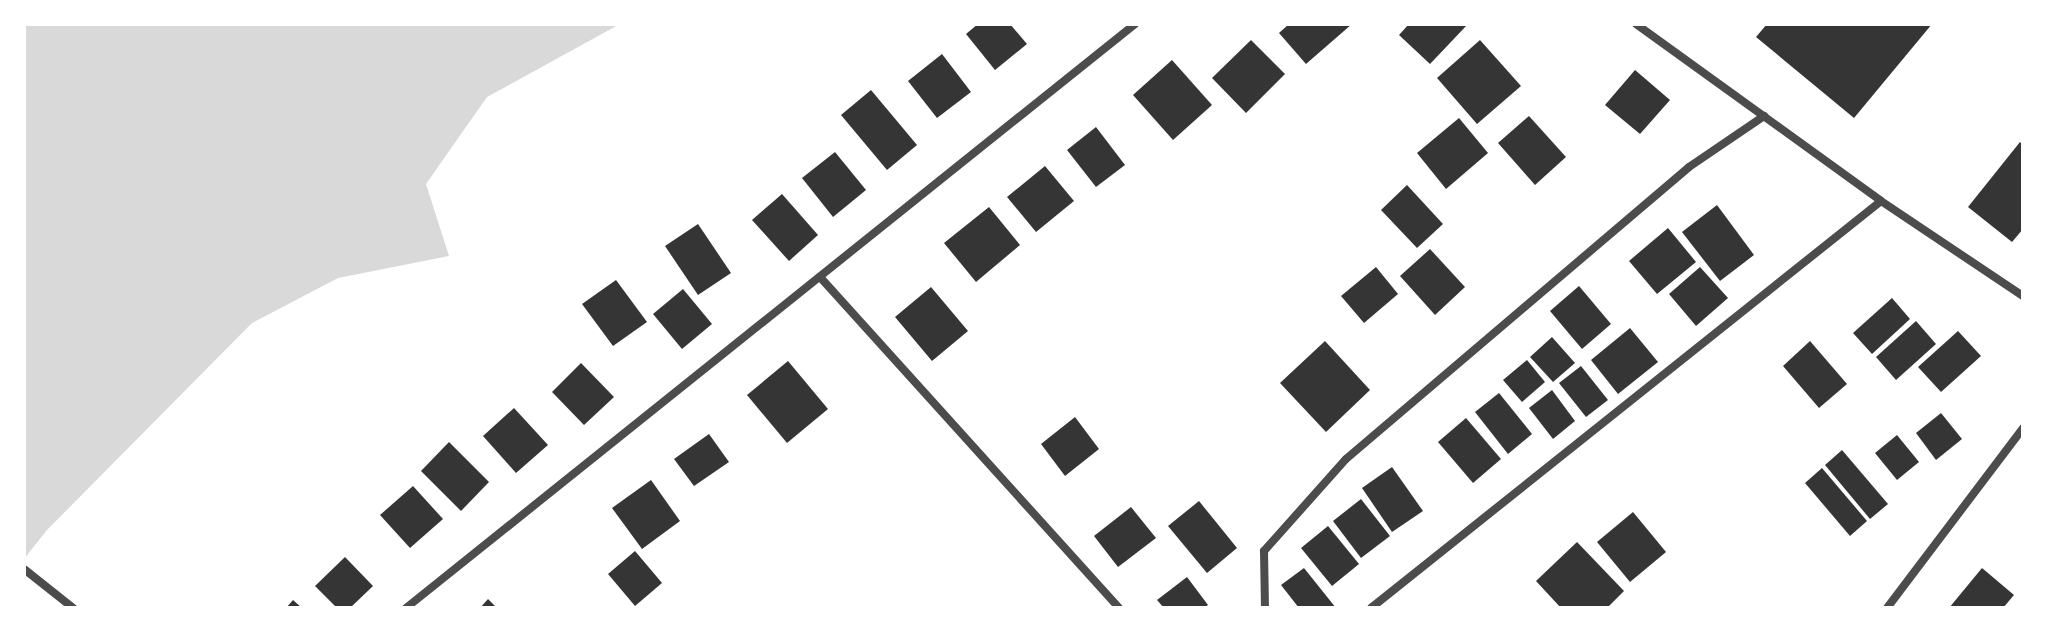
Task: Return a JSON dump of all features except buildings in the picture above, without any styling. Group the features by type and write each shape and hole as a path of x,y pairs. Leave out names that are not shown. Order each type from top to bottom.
{"street":[{"path":"406,608 1135,24"},
{"path":"1636,24 1881,201 2023,296"},
{"path":"1265,608 1264,551 1346,459 1689,167 1764,116"},
{"path":"1371,608 1881,201"},
{"path":"820,277 1119,608"},
{"path":"1887,608 2023,428"},
{"path":"24,569 73,608"}],"shaded area":[{"path":"24,24 620,24 487,97 426,184 449,256 338,278 252,323 47,530 24,559"}]}
